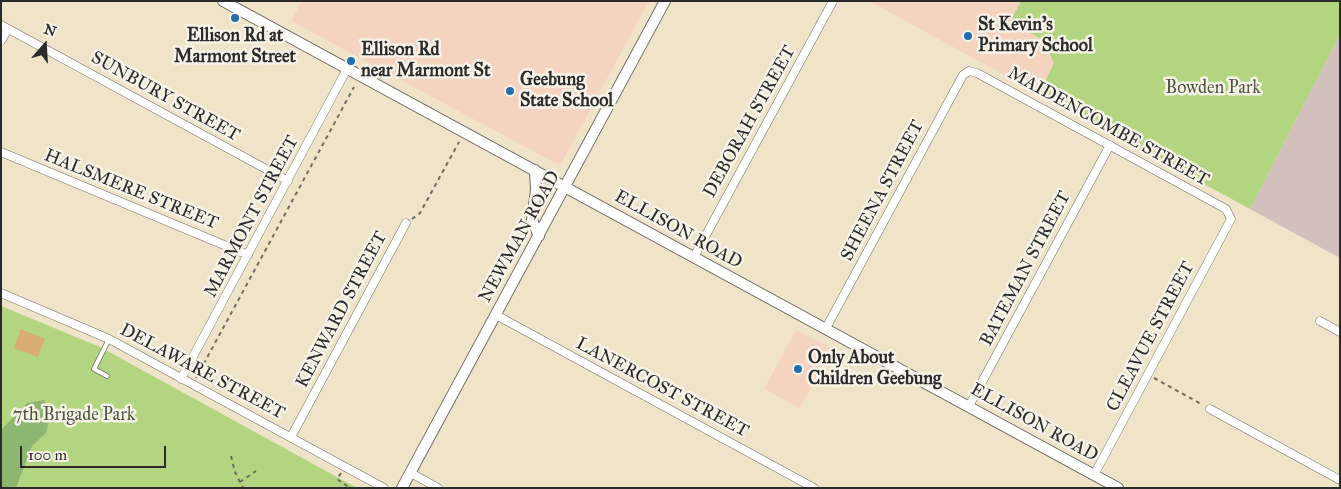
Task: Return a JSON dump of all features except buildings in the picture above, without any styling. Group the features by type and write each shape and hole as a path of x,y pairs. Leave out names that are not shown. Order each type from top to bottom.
{"street":[{"name":"NEWMAN ROAD","path":"402,488 665,1"},
{"name":"DEBORAH STREET","path":"694,257 833,1"},
{"name":"ELLISON ROAD","path":"230,3 347,69 1118,488"},
{"path":"1,41 5,27"},
{"name":"SUNBURY STREET","path":"5,27 288,181"},
{"name":"MARMONT STREET","path":"181,378 347,69"},
{"name":"MAIDENCOMBE STREET","path":"969,71 978,73 1226,209 1229,213"},
{"name":"SHEENA STREET","path":"826,328 963,75 969,71"},
{"name":"BATEMAN STREET","path":"969,406 1110,146"},
{"name":"HALSMERE STREET","path":"1,152 248,255"},
{"path":"535,170 536,190 532,220 539,236"},
{"name":"CLEAVUE STREET","path":"1094,475 1229,226 1231,219 1229,213"},
{"name":"KENWARD STREET","path":"291,437 406,223"},
{"name":"DELAWARE STREET","path":"1,293 109,339 384,488"},
{"name":"LANERCOST STREET","path":"496,316 814,488"},
{"path":"1320,321 1340,332"},
{"path":"1210,409 1340,480"},
{"path":"410,473 438,488"}],"lane":[{"path":"107,376 94,369 109,339"}],"path":[{"path":"192,385 354,87"},
{"path":"406,223 420,212 459,142"},
{"path":"1148,374 1210,409"},
{"path":"231,456 235,472 243,488"},
{"path":"240,482 256,471"},
{"path":"340,474 337,479 350,488"}],"shaded area":[{"name":"Geebung State School","path":"302,1 649,1 562,162 557,164 291,21"},
{"name":"St Kevin's Primary School","path":"869,1 1021,1 1010,22 1043,40 1054,63 1039,94"},
{"path":"1340,34 1340,258 1250,209"},
{"name":"Only About Children Geebung","path":"796,330 832,348 800,408 764,389"}],"green space":[{"name":"Bowden Park","path":"1021,1 1340,1 1340,34 1250,209 1039,94 1054,63 1043,40 1010,22"},
{"name":"7th Brigade Park","path":"1,306 100,347 357,488 1,488"},
{"path":"44,400 50,417 46,433 32,446 16,488 1,488 2,429 27,403"}],"place":[{"name":"Ellison Rd at Marmont Street","path":"235,18"},
{"name":"St Kevin's Primary School","path":"968,36"},
{"name":"Ellison Rd near Marmont St","path":"351,61"},
{"name":"Geebung State School","path":"510,91"},
{"name":"Only About Children Geebung","path":"798,369"}]}
